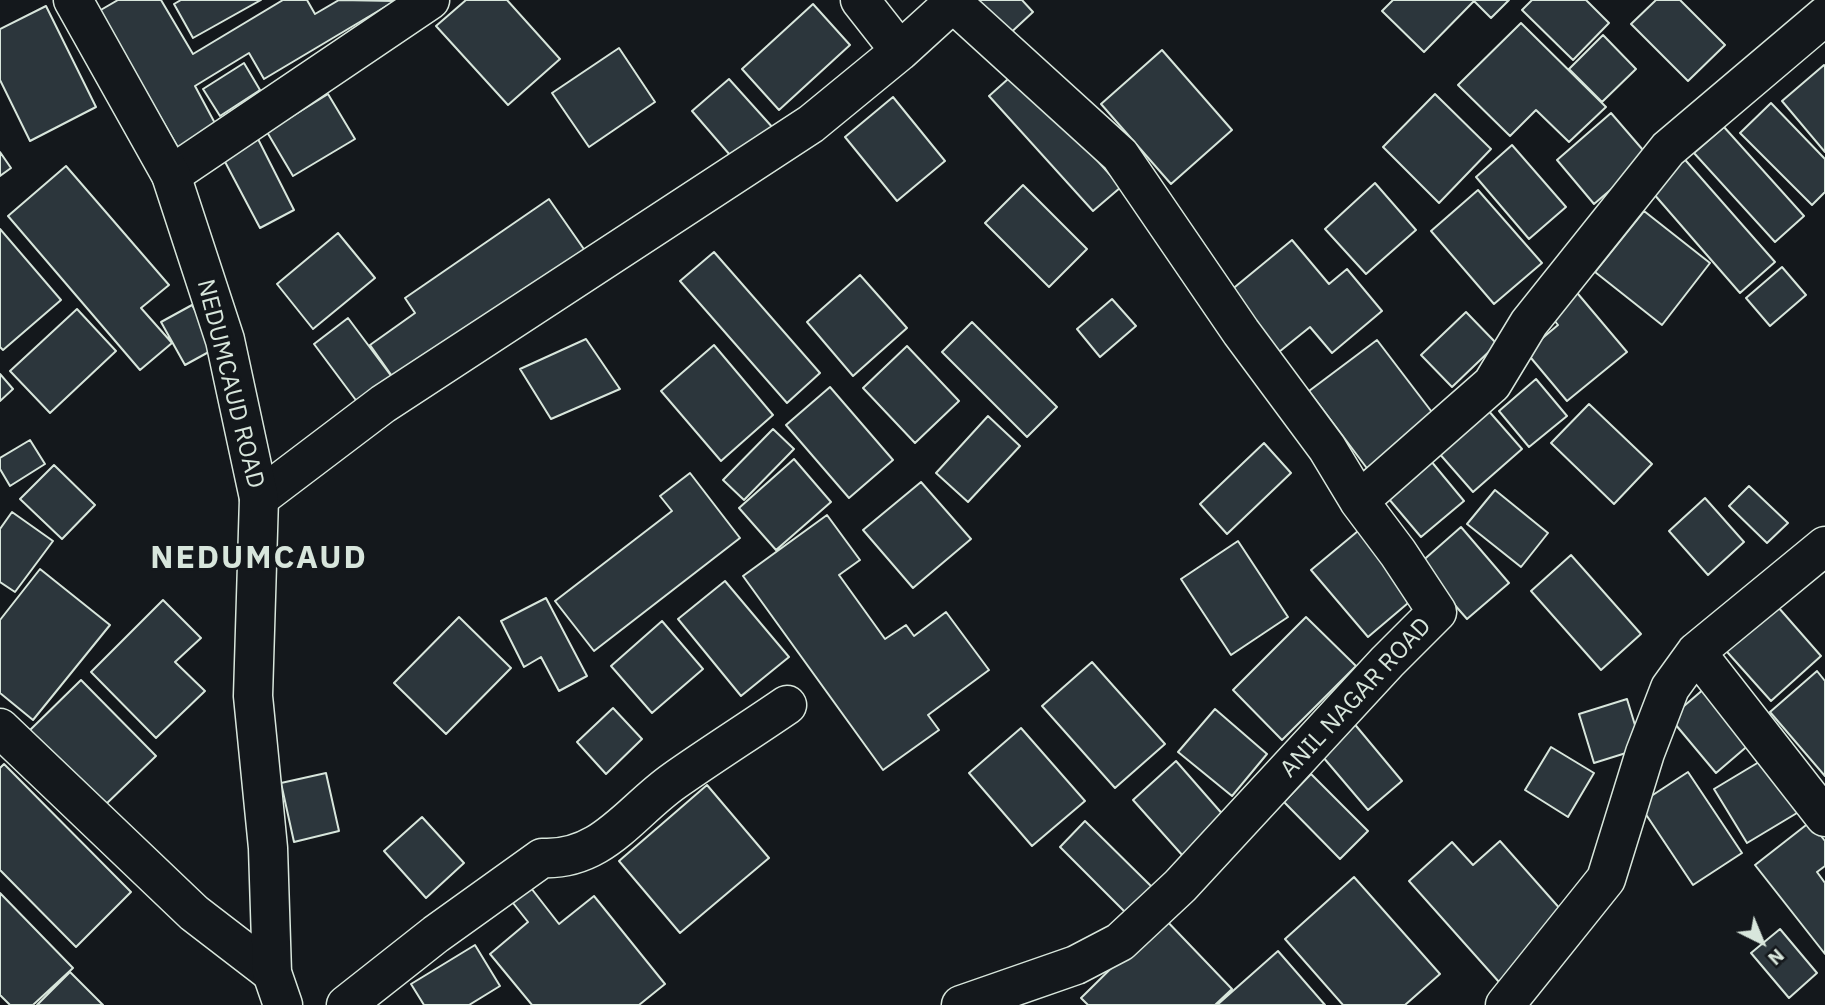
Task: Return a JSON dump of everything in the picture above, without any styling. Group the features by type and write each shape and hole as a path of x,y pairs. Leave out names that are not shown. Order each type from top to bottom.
{"street":[{"name":"NEDUMCAUD ROAD","path":"73,0 171,175 225,340 259,498 253,696 278,989"},
{"path":"171,175 430,0"},
{"path":"860,0 900,51"},
{"path":"259,498 383,404 811,124 900,51 954,1 1120,155 1241,332 1327,448 1359,501 1492,384 1529,323 1668,149 1825,16"},
{"name":"ANIL NAGAR ROAD","path":"961,1005 1076,965 1120,942 1180,886 1387,662 1437,612 1359,501"},
{"path":"1505,1005 1606,879 1646,753 1670,688 1696,652 1825,546"},
{"path":"1696,652 1825,817"},
{"path":"346,1005 436,934 542,858 562,859 605,841 671,783 787,705"},
{"path":"0,728 278,989"}],"building":[{"path":"118,0 161,0 193,54 283,0 307,0 315,14 339,0 395,1 264,79 249,53 195,86 217,127 180,151 99,11"},
{"path":"181,0 261,0 193,38 174,4"},
{"path":"466,0 507,0 560,59 508,105 436,26"},
{"path":"971,0 1022,0 1033,12 1005,38"},
{"path":"1393,0 1509,0 1491,18 1474,1 1424,52 1382,11"},
{"path":"1532,0 1586,0 1609,23 1573,60 1522,10"},
{"path":"1656,0 1680,0 1725,45 1688,81 1631,24"},
{"path":"813,4 850,45 779,110 742,69"},
{"path":"46,6 96,107 30,141 0,80 0,29"},
{"path":"1521,23 1606,107 1569,142 1536,110 1510,136 1458,85"},
{"path":"1603,35 1636,69 1602,102 1569,69"},
{"path":"619,48 655,102 589,147 552,93"},
{"path":"1162,50 1232,130 1171,184 1101,104"},
{"path":"244,63 260,90 220,116 203,89"},
{"path":"1825,66 1825,152 1782,101"},
{"path":"1017,71 1121,187 1093,211 989,96"},
{"path":"729,79 774,129 736,162 692,111"},
{"path":"328,94 355,139 293,176 267,132"},
{"path":"1435,94 1491,149 1439,203 1383,147"},
{"path":"893,97 945,161 897,201 845,137"},
{"path":"1771,103 1825,159 1825,192 1812,205 1740,133"},
{"path":"1611,113 1649,157 1594,204 1557,160"},
{"path":"1724,127 1804,216 1775,242 1694,153"},
{"path":"258,139 294,210 260,228 223,158"},
{"path":"1512,145 1566,207 1529,239 1476,177"},
{"path":"0,152 11,168 0,176"},
{"path":"1680,154 1775,262 1740,293 1646,185"},
{"path":"66,166 169,285 141,308 172,343 140,370 8,216"},
{"path":"1375,183 1416,230 1366,274 1325,229"},
{"path":"1023,185 1087,249 1049,287 985,223"},
{"path":"1478,190 1542,263 1494,304 1431,231"},
{"path":"549,199 588,255 399,386 370,345 415,313 405,298"},
{"path":"1644,211 1710,263 1662,325 1595,272"},
{"path":"0,229 61,300 3,350 0,347"},
{"path":"338,233 375,278 313,329 277,284"},
{"path":"1292,240 1329,284 1347,269 1382,311 1332,353 1310,327 1274,356 1224,296"},
{"path":"714,252 820,373 787,403 680,281"},
{"path":"1782,267 1806,295 1770,326 1746,298"},
{"path":"860,275 907,328 853,376 807,322"},
{"path":"1573,288 1627,352 1567,401 1526,352 1558,325 1546,310"},
{"path":"1112,299 1136,326 1100,357 1077,329"},
{"path":"192,305 216,348 185,365 161,322"},
{"path":"77,309 116,351 50,413 10,371"},
{"path":"1466,312 1497,344 1452,387 1421,355"},
{"path":"348,318 392,377 358,403 314,344"},
{"path":"972,322 1057,407 1027,437 942,352"},
{"path":"586,339 620,389 551,419 520,369"},
{"path":"1377,340 1441,424 1372,475 1309,391"},
{"path":"714,345 773,415 721,461 661,391"},
{"path":"907,346 959,401 915,443 863,388"},
{"path":"0,374 13,389 0,401"},
{"path":"1536,379 1567,416 1529,447 1499,411"},
{"path":"830,387 893,460 849,498 786,425"},
{"path":"1589,404 1652,464 1614,504 1551,443"},
{"path":"1487,409 1522,449 1473,492 1438,452"},
{"path":"988,416 1020,446 968,502 936,473"},
{"path":"773,429 794,449 744,500 723,480"},
{"path":"30,440 45,464 10,486 0,469 0,458"},
{"path":"1264,443 1291,473 1227,534 1200,504"},
{"path":"1426,455 1464,501 1421,537 1383,492"},
{"path":"794,459 831,502 776,550 739,508"},
{"path":"54,465 95,505 62,539 20,499"},
{"path":"690,473 740,538 594,651 555,601 672,511 660,496"},
{"path":"921,482 971,539 913,588 863,530"},
{"path":"1749,486 1788,523 1767,543 1729,506"},
{"path":"1495,490 1548,533 1521,567 1467,524"},
{"path":"1705,498 1744,542 1708,575 1669,531"},
{"path":"12,512 53,541 15,592 0,582 0,529"},
{"path":"827,515 860,560 839,575 885,639 906,625 914,636 946,612 989,670 928,715 939,730 883,770 743,576"},
{"path":"1461,527 1509,583 1467,619 1419,564"},
{"path":"1358,531 1414,598 1368,637 1311,570"},
{"path":"1238,541 1288,617 1231,655 1181,579"},
{"path":"1571,555 1641,634 1601,670 1531,591"},
{"path":"40,569 110,625 33,720 0,693 0,620"},
{"path":"725,581 789,657 741,696 678,619"},
{"path":"546,598 587,676 559,691 541,657 524,667 501,621"},
{"path":"1771,599 1821,656 1771,701 1720,644"},
{"path":"163,600 201,638 175,662 205,691 156,738 91,672"},
{"path":"459,617 511,668 446,734 394,683"},
{"path":"1306,617 1356,666 1282,740 1233,690"},
{"path":"662,621 703,669 652,713 611,666"},
{"path":"1092,662 1165,744 1115,788 1042,706"},
{"path":"1817,671 1825,681 1825,776 1770,712"},
{"path":"81,680 156,756 104,806 29,731"},
{"path":"1712,682 1758,737 1716,773 1670,718"},
{"path":"1627,699 1642,748 1594,763 1579,714"},
{"path":"613,708 642,739 606,774 577,742"},
{"path":"1215,709 1267,754 1232,796 1178,752"},
{"path":"1352,721 1402,781 1368,810 1317,750"},
{"path":"1021,728 1085,801 1032,846 969,773"},
{"path":"1551,747 1594,773 1568,817 1525,790"},
{"path":"1769,756 1802,810 1747,843 1714,789"},
{"path":"1176,761 1225,817 1183,856 1133,800"},
{"path":"4,764 131,892 76,947 0,870 0,768"},
{"path":"1688,772 1742,853 1693,885 1639,804"},
{"path":"326,773 339,831 294,842 281,783"},
{"path":"1311,774 1368,831 1340,859 1284,802"},
{"path":"707,785 769,858 680,933 619,861"},
{"path":"422,817 464,863 426,898 384,851"},
{"path":"1085,821 1152,887 1126,913 1060,847"},
{"path":"1810,822 1825,841 1825,866 1817,872 1825,883 1825,954 1755,865"},
{"path":"1500,841 1570,920 1499,982 1409,881 1452,842 1473,865"},
{"path":"1354,877 1440,974 1405,1005 1343,1005 1285,939"},
{"path":"531,888 559,924 594,896 665,984 639,1005 532,1005 490,954 528,922 513,903"},
{"path":"0,893 73,968 33,1005 10,1005 0,995"},
{"path":"1163,917 1232,989 1215,1005 1088,1005 1081,998"},
{"path":"1780,929 1817,973 1789,998 1751,953"},
{"path":"475,945 500,986 469,1005 424,1005 411,984"},
{"path":"1278,951 1325,1005 1217,1005"},
{"path":"70,972 103,1005 37,1005"}],"district":[{"name":"NEDUMCAUD","path":"259,559"}]}
